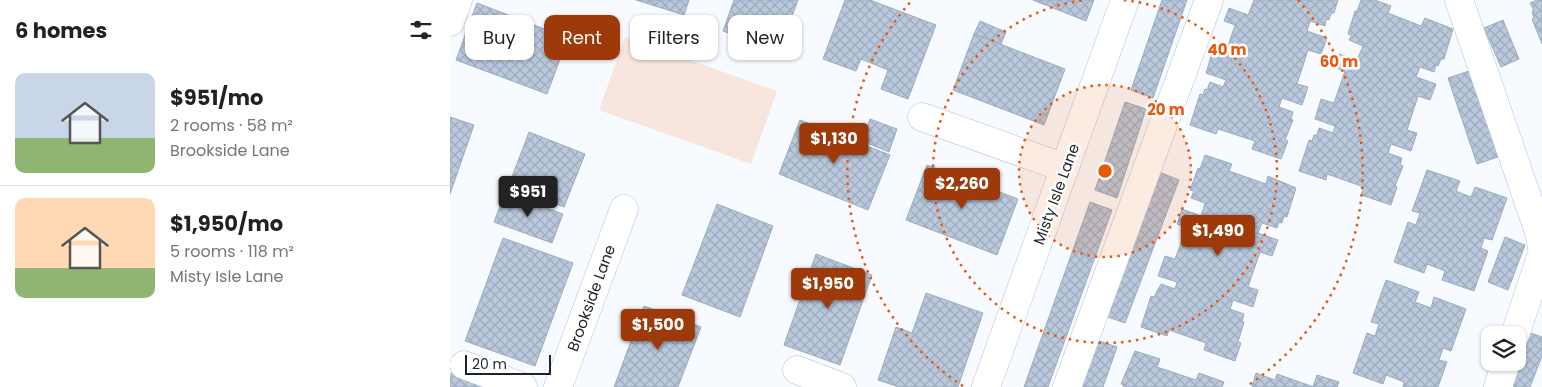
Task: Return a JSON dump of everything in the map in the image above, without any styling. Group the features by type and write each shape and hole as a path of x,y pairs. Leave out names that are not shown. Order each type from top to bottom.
{"street":[{"path":"450,22 458,0"},
{"name":"Misty Isle Lane","path":"986,387 1125,0"},
{"path":"1067,387 1209,0"},
{"path":"1459,0 1539,232 1542,247"},
{"path":"922,116 1065,168"},
{"name":"Brookside Lane","path":"558,387 624,209"},
{"path":"1518,326 1542,254"},
{"path":"464,365 523,387"},
{"path":"797,370 842,387"},
{"path":"1498,387 1503,371"}],"shaded area":[{"path":"625,37 630,39 630,60 690,60 777,91 751,164 599,110 617,60 620,60 620,51"}],"building":[{"path":"636,0 689,0 684,15"},
{"path":"734,0 798,0 792,15 729,15"},
{"path":"845,0 870,0 936,25 908,99 881,89 888,70 861,59 856,71 823,59"},
{"path":"1033,0 1094,0 1086,21"},
{"path":"1162,0 1187,0 1153,98 1131,90"},
{"path":"1254,0 1338,0 1334,13 1331,13 1329,20 1326,19 1325,26 1310,21 1307,31 1327,38 1321,54 1308,50 1297,84 1308,87 1302,105 1282,98 1279,107 1293,112 1291,119 1293,120 1285,140 1288,141 1281,159 1252,149 1255,141 1218,129 1216,134 1190,125 1200,94 1203,95 1210,82 1223,87 1226,80 1206,73 1212,53 1224,58 1235,25 1224,21 1229,8 1248,15"},
{"path":"1361,0 1375,0 1391,6 1388,13 1421,26 1425,18 1453,29 1444,59 1441,59 1438,66 1436,65 1434,72 1420,67 1416,77 1436,84 1430,100 1418,96 1407,130 1417,133 1411,151 1391,144 1388,153 1402,158 1400,165 1403,166 1395,186 1397,187 1391,205 1361,195 1364,187 1327,174 1326,180 1299,171 1309,140 1312,141 1314,135 1317,135 1319,128 1333,133 1335,126 1315,119 1321,99 1334,103 1345,71 1334,67 1339,54 1357,60 1363,46 1349,40 1352,35 1348,34 1355,11 1357,11"},
{"path":"1542,0 1542,44 1532,19 1534,18 1532,11 1534,11 1530,3"},
{"path":"477,3 508,15 473,15"},
{"path":"728,17 728,33 723,31"},
{"path":"1503,20 1519,59 1501,67 1484,28"},
{"path":"980,21 1006,32 1001,44 974,34"},
{"path":"534,25 544,29 544,60 560,60 547,94 456,60 465,36 465,60 534,60"},
{"path":"974,34 1065,69 1044,125 953,90"},
{"path":"1469,71 1498,157 1477,164 1448,78"},
{"path":"1125,102 1146,109 1117,198 1095,190"},
{"path":"450,117 474,125 450,194"},
{"path":"870,119 897,129 889,152 862,141"},
{"path":"800,120 890,155 868,210 779,174"},
{"path":"529,132 585,154 564,207 509,185"},
{"path":"1205,155 1232,164 1229,171 1266,184 1268,176 1296,188 1287,217 1284,216 1282,223 1279,222 1277,228 1262,223 1258,233 1278,240 1272,256 1260,252 1248,287 1258,290 1253,307 1233,300 1230,309 1244,314 1242,321 1244,322 1238,342 1241,343 1235,361 1204,350 1206,343 1169,330 1167,336 1141,327 1151,296 1154,297 1161,284 1175,289 1177,282 1158,276 1165,256 1175,259 1187,227 1177,224 1182,209 1201,216 1205,203 1191,198 1194,191 1190,190"},
{"path":"927,165 1018,199 997,255 906,220"},
{"path":"1427,170 1460,181 1456,191 1471,197 1475,187 1507,198 1492,240 1484,238 1481,248 1488,251 1474,291 1442,280 1445,271 1427,264 1424,273 1394,262 1408,222 1416,225 1420,213 1412,211"},
{"path":"1159,172 1179,180 1125,323 1105,316"},
{"path":"505,193 563,214 552,243 494,222"},
{"path":"1090,202 1112,210 1048,387 1024,387"},
{"path":"717,204 773,226 740,317 682,295"},
{"path":"1505,237 1525,245 1508,290 1488,282"},
{"path":"503,238 573,263 535,366 465,341"},
{"path":"816,254 872,275 840,365 784,345"},
{"path":"1386,280 1419,292 1415,302 1431,308 1434,297 1466,309 1451,351 1443,348 1439,360 1447,362 1438,387 1403,387 1404,382 1386,375 1383,384 1353,373 1367,333 1375,336 1379,324 1371,322"},
{"path":"926,293 983,313 958,387 899,387 878,380 896,327 912,333"},
{"path":"644,306 701,327 678,387 614,387"},
{"path":"1528,332 1542,337 1542,356 1530,387 1507,387 1513,371 1526,371 1526,337"},
{"path":"1096,340 1117,347 1103,387 1079,387"},
{"path":"1135,351 1160,359 1157,367 1196,380 1199,373 1224,382 1222,387 1123,387 1124,385 1121,384"},
{"path":"451,373 488,387 450,387"},
{"path":"1256,373 1275,380 1277,374 1314,387 1252,387"},
{"path":"1317,375 1339,382 1337,387 1313,387"}]}
